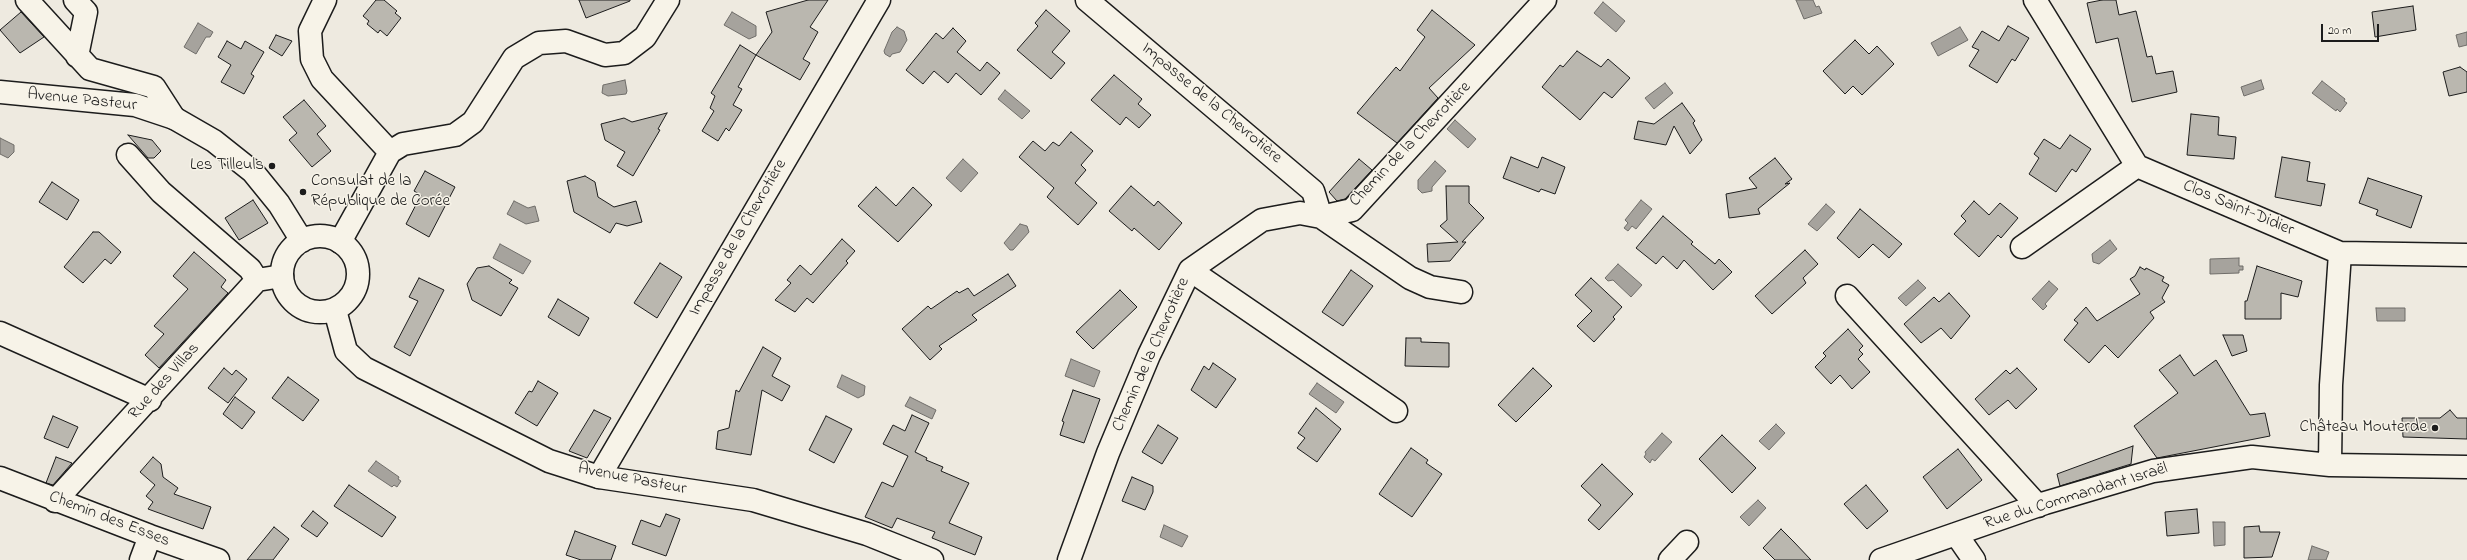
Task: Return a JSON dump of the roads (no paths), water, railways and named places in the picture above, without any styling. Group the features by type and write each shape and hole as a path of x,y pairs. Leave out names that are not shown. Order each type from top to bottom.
{"street":[{"path":"27,0 90,69 154,87 174,118"},
{"path":"75,0 86,12 77,56"},
{"path":"325,0 310,31 312,59 322,79 390,152"},
{"path":"340,242 390,152 403,144 455,135 474,122 514,58 539,43 566,41 605,55 624,53 645,36 668,0"},
{"name":"Impasse de la Chevrotière","path":"599,477 879,0"},
{"name":"Impasse de la Chevrotière","path":"1087,0 1313,191 1321,218"},
{"name":"Chemin de la Chevrotière","path":"1069,560 1108,453 1143,369 1190,270 1262,220 1300,213 1321,218 1352,210 1545,0"},
{"path":"2022,247 2137,166 2035,0"},
{"name":"Avenue Pasteur","path":"0,92 135,105 174,118 214,141 253,172 279,204 302,241"},
{"path":"128,155 161,192 250,269 257,280 282,276"},
{"name":"Clos Saint-Didier","path":"2137,166 2340,253 2467,255"},
{"path":"1321,218 1410,278 1430,287 1461,292"},
{"path":"314,236 326,236 340,242 348,247 355,258 358,279 356,290 348,301 335,310 322,312 304,309 293,301 285,289 282,276 288,256 302,241 314,236"},
{"path":"2330,465 2331,384 2340,253"},
{"path":"1190,270 1396,411"},
{"name":"Rue des Villas","path":"55,501 150,400 257,280"},
{"path":"1847,296 2038,506"},
{"name":"Avenue Pasteur","path":"335,310 346,351 364,368 549,461 599,477 753,500 867,534 932,560"},
{"path":"0,334 150,400"},
{"name":"Rue du Commandant Israël","path":"1881,560 2038,506 2153,471 2252,457 2330,465 2467,467"},
{"name":"Chemin des Esses","path":"0,478 55,501 218,560"},
{"path":"1956,534 1974,560"},
{"path":"141,560 150,536"},
{"path":"1670,560 1687,542"}],"place":[{"name":"Les Tilleuls","path":"272,166"},
{"name":"Consulat de la République de Corée","path":"303,192"},
{"name":"Château Mouterde","path":"2435,428"}]}
